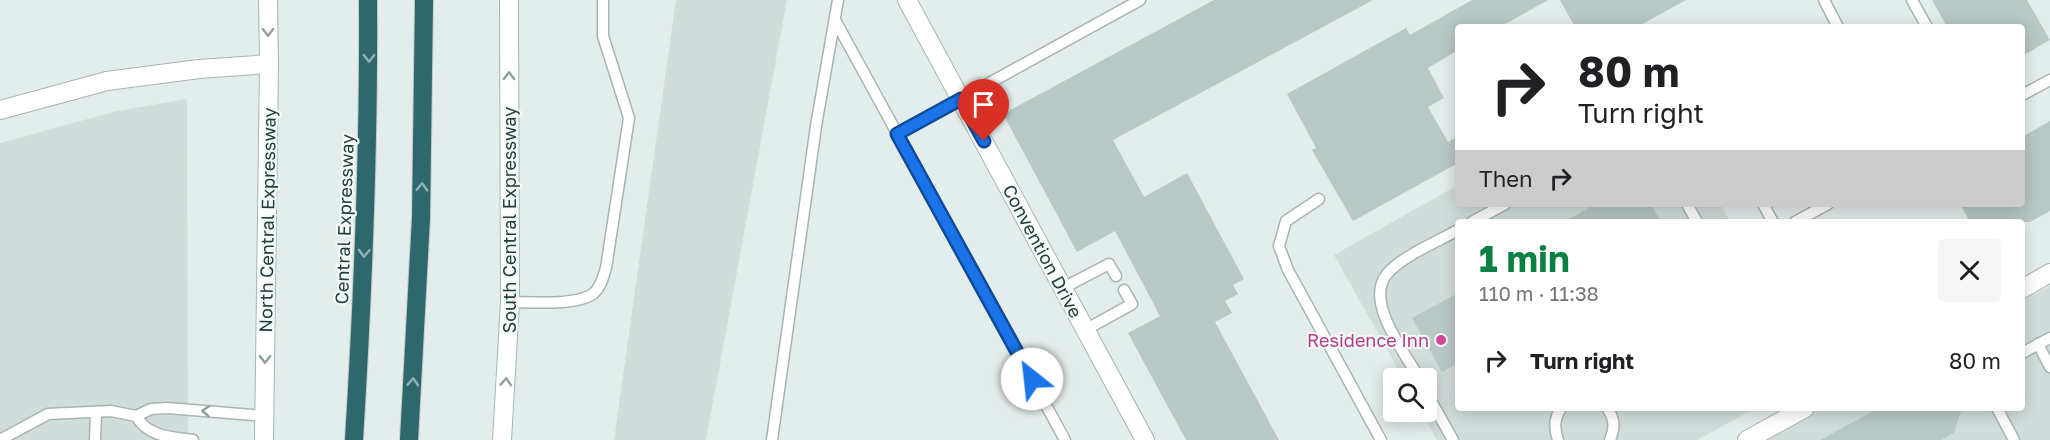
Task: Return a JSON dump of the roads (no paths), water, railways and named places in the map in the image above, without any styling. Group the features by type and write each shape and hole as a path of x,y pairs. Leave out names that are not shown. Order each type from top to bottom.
{"highway":[{"name":"Central Expressway","path":"354,440 362,301 369,91 369,0"},
{"path":"410,440 421,218 424,0"}],"main road":[{"name":"North Central Expressway","path":"264,440 268,0"},
{"name":"South Central Expressway","path":"502,440 510,302 509,0"},
{"name":"Convention Drive","path":"907,0 1063,288 1139,438"},
{"path":"0,110 107,81 200,69 269,64"},
{"path":"2025,287 2050,273"},
{"path":"1747,440 1800,411"}],"lane":[{"path":"510,302 583,299 594,293 600,285 606,268 629,118 603,36 603,0"},
{"path":"771,440 816,126 838,0"},
{"path":"897,134 1140,0"},
{"path":"1824,0 1836,24"},
{"path":"1912,0 1925,24"},
{"path":"835,20 1065,440"},
{"path":"2025,93 2050,80"},
{"path":"1319,199 1286,222 1279,246 1288,270 1381,440"},
{"path":"1478,219 1500,207"},
{"path":"1800,219 1822,207"},
{"path":"1413,368 1384,315 1379,294 1386,274 1403,261 1455,232"},
{"path":"1063,288 1109,264 1116,276"},
{"path":"1085,330 1132,304 1124,290"},
{"path":"2025,351 2050,338"},
{"path":"2038,344 2050,367"},
{"path":"0,440 48,414 111,411 136,416 151,409 167,408 264,416"},
{"path":"1437,411 1454,440"},
{"path":"1558,440 1555,423 1560,411"},
{"path":"1610,440 1614,421 1613,411"},
{"path":"1999,411 2014,440"},
{"path":"95,440 96,412"},
{"path":"136,416 146,429 160,435 193,440"}],"place":[{"name":"Residence Inn","path":"1441,340"}]}
